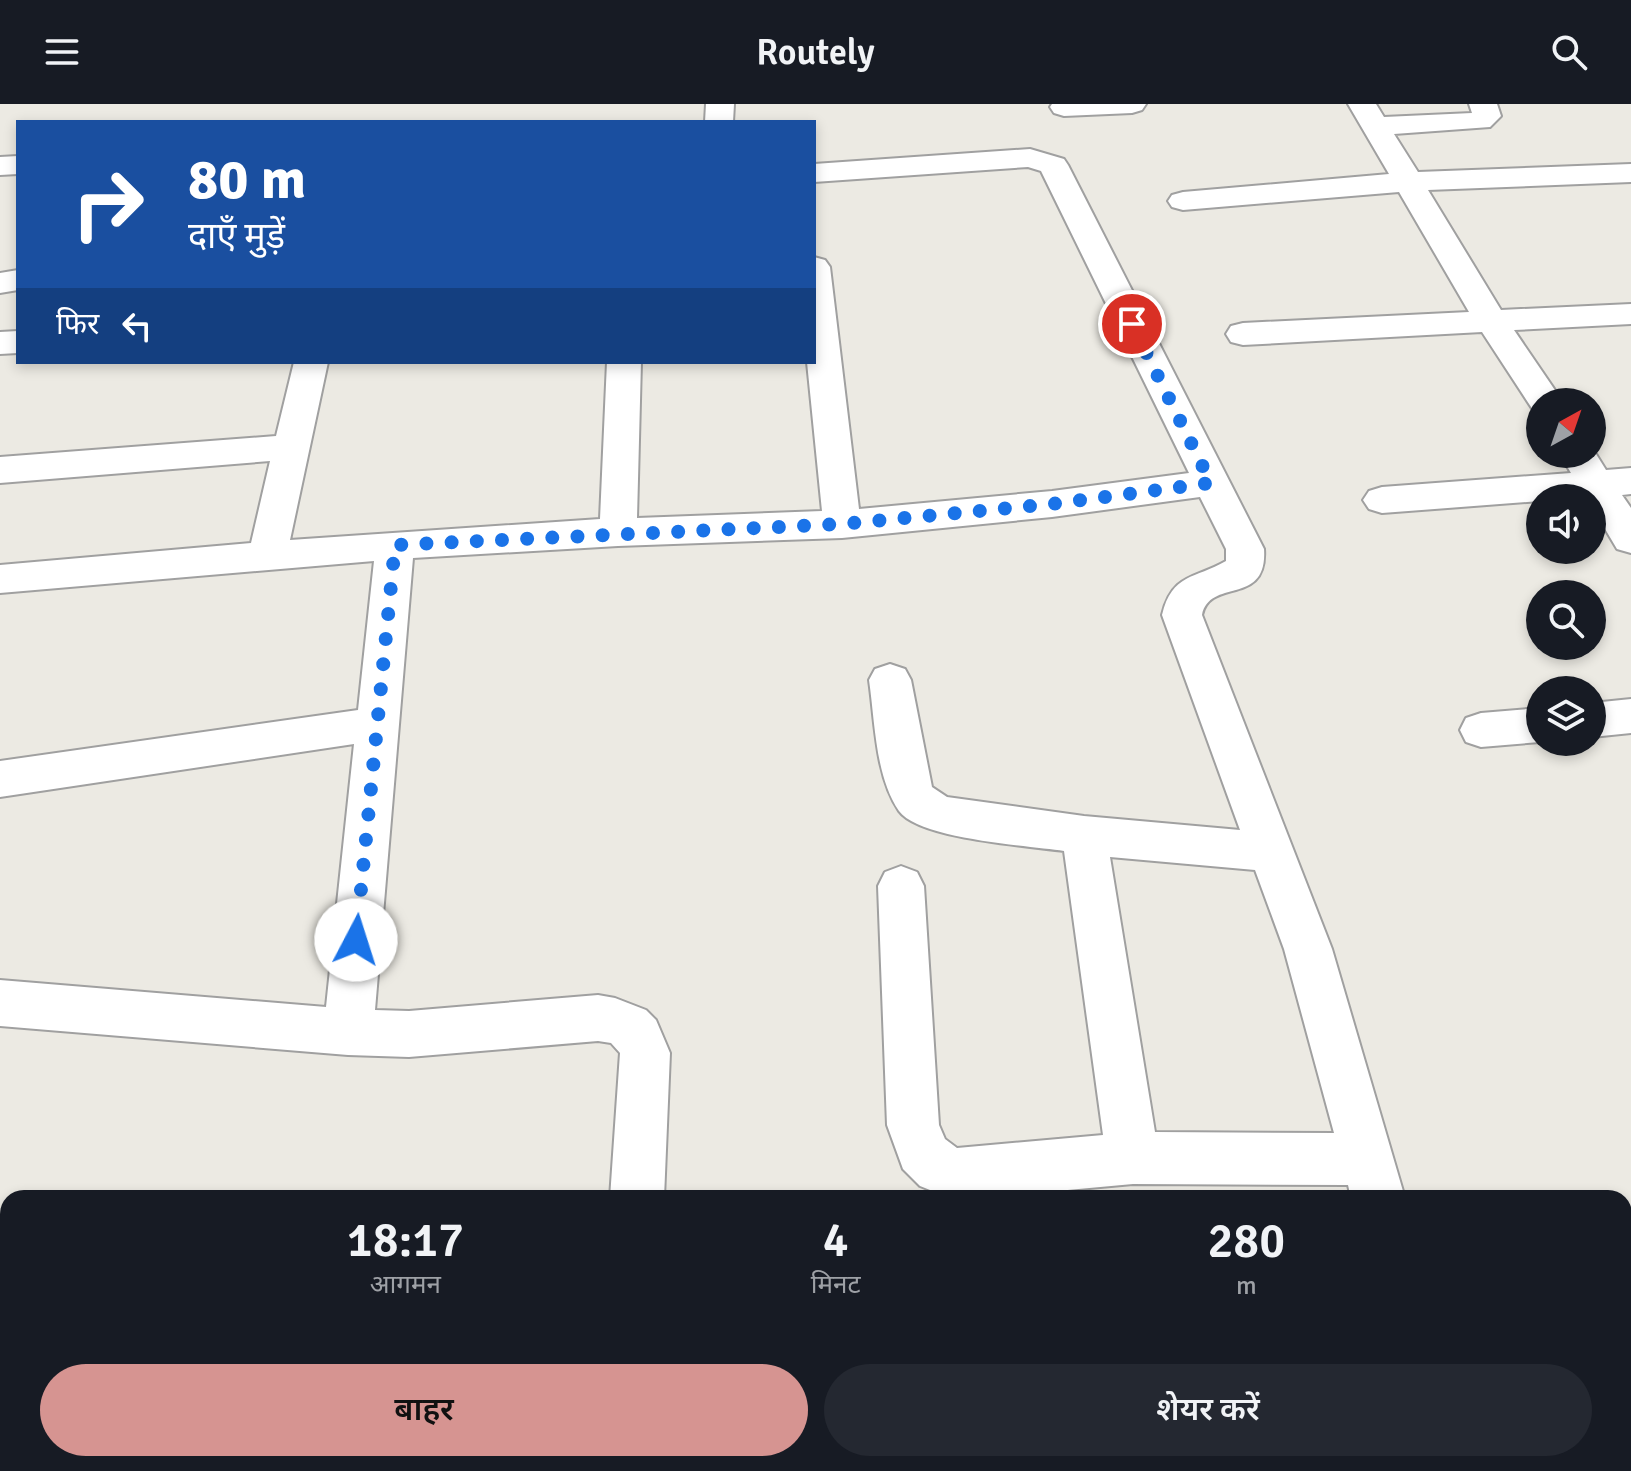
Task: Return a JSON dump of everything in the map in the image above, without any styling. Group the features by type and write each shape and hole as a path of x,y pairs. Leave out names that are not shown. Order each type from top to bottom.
{"street":[{"path":"1064,107 1132,104"},
{"path":"1368,115 1480,121 1487,116 1483,104"},
{"path":"1368,115 1491,321 1536,388"},
{"path":"816,173 1030,158 1053,165 1245,549 1246,567 1233,576 1197,587 1183,605 1182,615 1308,949 1373,1178 1133,1158 957,1174 926,1161 918,1149 913,1125 901,886"},
{"path":"1183,201 1406,182 1631,173"},
{"path":"816,285 842,524"},
{"path":"1243,334 1631,314"},
{"path":"267,557 311,364"},
{"path":"618,532 624,364"},
{"path":"0,470 291,447"},
{"path":"1382,500 1602,473 1631,539"},
{"path":"0,579 395,545 618,532 842,524 1052,504 1211,483"},
{"path":"348,1032 395,545"},
{"path":"890,680 910,785 919,802 931,811 947,816 1084,835 1273,852"},
{"path":"1606,719 1631,716"},
{"path":"0,779 376,724"},
{"path":"1481,730 1526,726"},
{"path":"1084,835 1133,1158"},
{"path":"0,1003 348,1032 409,1034 598,1018 621,1020 641,1039 645,1053 637,1190"}],"route":[{"path":"356,940 395,545 618,532 842,524 1052,504 1211,483 1132,324"}]}
